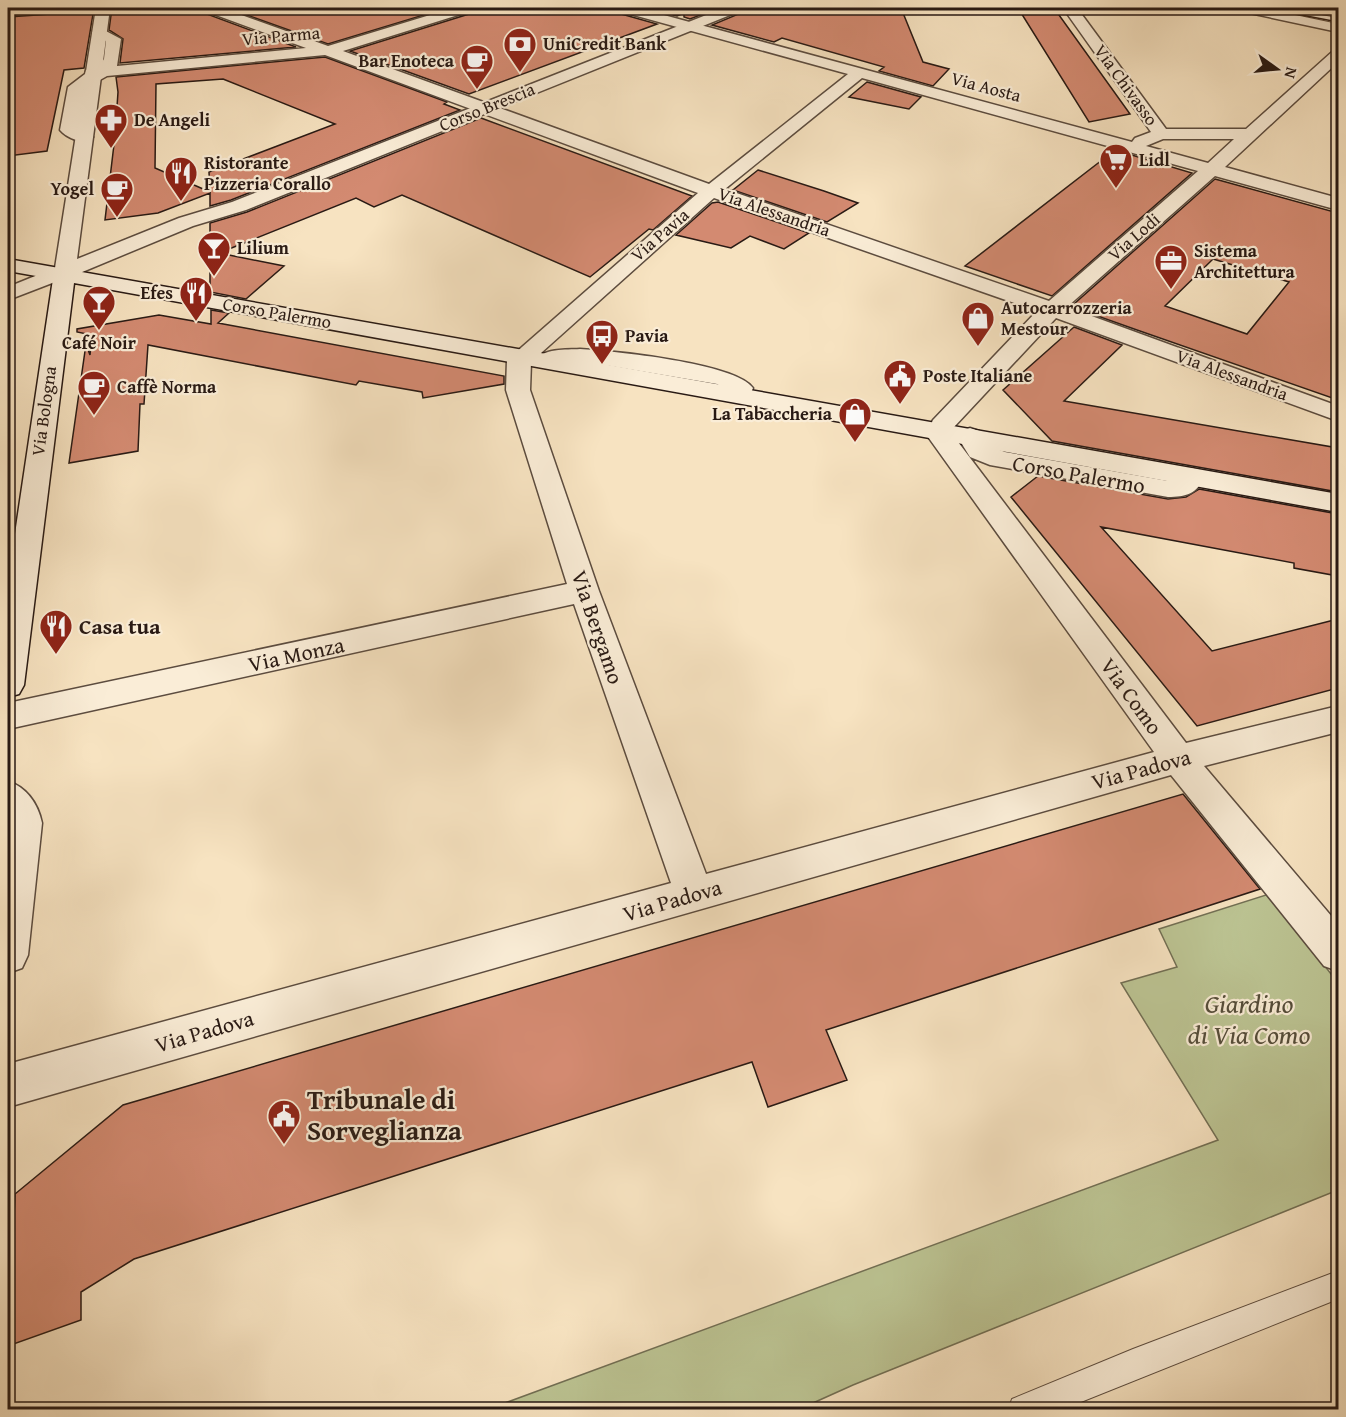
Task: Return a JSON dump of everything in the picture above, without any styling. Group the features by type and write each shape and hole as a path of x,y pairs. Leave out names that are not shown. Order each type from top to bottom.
{"street":[{"path":"8,11 51,8"},
{"name":"Via Bologna","path":"8,685 103,8"},
{"name":"Via Alessandria","path":"210,8 332,50 711,191 1052,309 1338,414"},
{"name":"Via Parma","path":"95,75 332,50 466,8"},
{"name":"Via Aosta","path":"624,8 1338,204"},
{"name":"Corso Brescia","path":"8,294 197,228 239,206 735,8"},
{"name":"Via Chivasso","path":"1070,8 1161,134"},
{"path":"1245,8 1338,28"},
{"path":"1301,8 1338,15"},
{"name":"Via Lodi","path":"956,433 942,426 1052,309 1212,169 1338,54"},
{"name":"Via Pavia","path":"533,359 711,191 859,72"},
{"path":"1316,73 1338,78"},
{"name":"Via Chivasso","path":"1130,146 1161,134 1249,134"},
{"name":"Corso Palermo","path":"8,265 533,359 558,355 585,355 724,378 741,387 739,395 956,433 979,451 1011,461 1168,489 1185,488 1190,476 1338,503"},
{"name":"Corso Brescia","path":"8,306 65,276"},
{"name":"Via Bergamo","path":"533,359 519,360 518,390 584,591 694,894"},
{"name":"Via Como","path":"956,433 939,434 1178,759 1338,953"},
{"name":"Via Monza","path":"8,716 584,591"},
{"name":"Via Padova","path":"19,1083 1178,759 1338,718"},
{"path":"8,796 22,814 24,823 8,955"}],"lane":[{"path":"1272,8 1338,21"},
{"path":"1023,1410 1132,1364 1338,1285"}],"green space":[{"name":"Giardino di Via Como","path":"1269,894 1338,983 1338,1190 853,1385 813,1403 815,1409 486,1410 1218,1140 1121,983 1177,967 1159,929"}],"building":[{"path":"94,8 84,68 64,70 47,151 8,156 8,17"},
{"path":"112,8 201,8 204,13 296,47 120,63 123,39 109,30"},
{"path":"227,8 447,8 328,44"},
{"path":"475,8 615,8 618,13 657,24 469,94 350,51 472,13"},
{"path":"645,8 719,8 690,19 684,17 684,13 677,16"},
{"path":"744,8 901,8 923,62 949,69 933,86 879,71 884,67 782,38 774,42 712,25 741,13"},
{"path":"1018,8 1054,8 1130,114 1089,122"},
{"path":"325,57 447,102 444,104 460,110 231,200 210,206 210,193 158,213 105,220 115,136 118,92 116,77","holes":["223,79 335,124 209,172 210,192 155,168 156,84"]},
{"path":"867,82 921,97 909,109 849,97"},
{"path":"481,118 692,196 653,230 649,229 590,277 402,195 374,207 356,198 219,253 284,266 246,299 210,292 210,223 247,212"},
{"path":"1115,150 1192,173 1052,296 965,266"},
{"path":"758,170 858,203 827,222 733,190"},
{"path":"1215,179 1338,213 1338,400 1089,313 1093,310 1074,304","holes":["1213,259 1289,282 1247,334 1165,306"]},
{"path":"718,202 809,233 784,249 750,236 731,248 676,235 712,203"},
{"path":"211,310 229,313 218,323 504,376 504,384 423,398 422,392 359,381 356,385 148,345 144,404 140,404 138,451 69,463 86,344 90,355 92,335 77,332 77,329 159,315 211,324"},
{"path":"1074,327 1122,345 1064,401 1338,448 1338,492 1052,441 1003,390"},
{"path":"1038,476 1168,499 1186,497 1199,489 1338,514 1338,576 1294,568 1294,563 1101,527 1212,651 1338,619 1338,688 1197,726 1011,497"},
{"name":"Tribunale di Sorveglianza","path":"1183,794 1260,889 826,1030 847,1080 768,1107 752,1062 134,1259 81,1292 81,1320 8,1346 15,1194 123,1105"}],"tram line":[{"path":"1265,8 1338,22"}],"place":[{"name":"UniCredit Bank","path":"520,73"},
{"name":"Bar Enoteca","path":"477,90"},
{"name":"De Angeli","path":"111,149"},
{"name":"Lidl","path":"1116,189"},
{"name":"Ristorante Pizzeria Corallo","path":"181,202"},
{"name":"Yogel","path":"117,218"},
{"name":"Lilium","path":"214,277"},
{"name":"Sistema Architettura","path":"1171,290"},
{"name":"Efes","path":"196,322"},
{"name":"Café Noir","path":"99,331"},
{"name":"Autocarrozzeria Mestour","path":"978,347"},
{"name":"Pavia","path":"602,365"},
{"name":"Poste Italiane","path":"900,405"},
{"name":"Caffè Norma","path":"94,416"},
{"name":"La Tabaccheria","path":"855,443"},
{"name":"Casa tua","path":"56,655"},
{"name":"Tribunale di Sorveglianza","path":"284,1145"}]}
